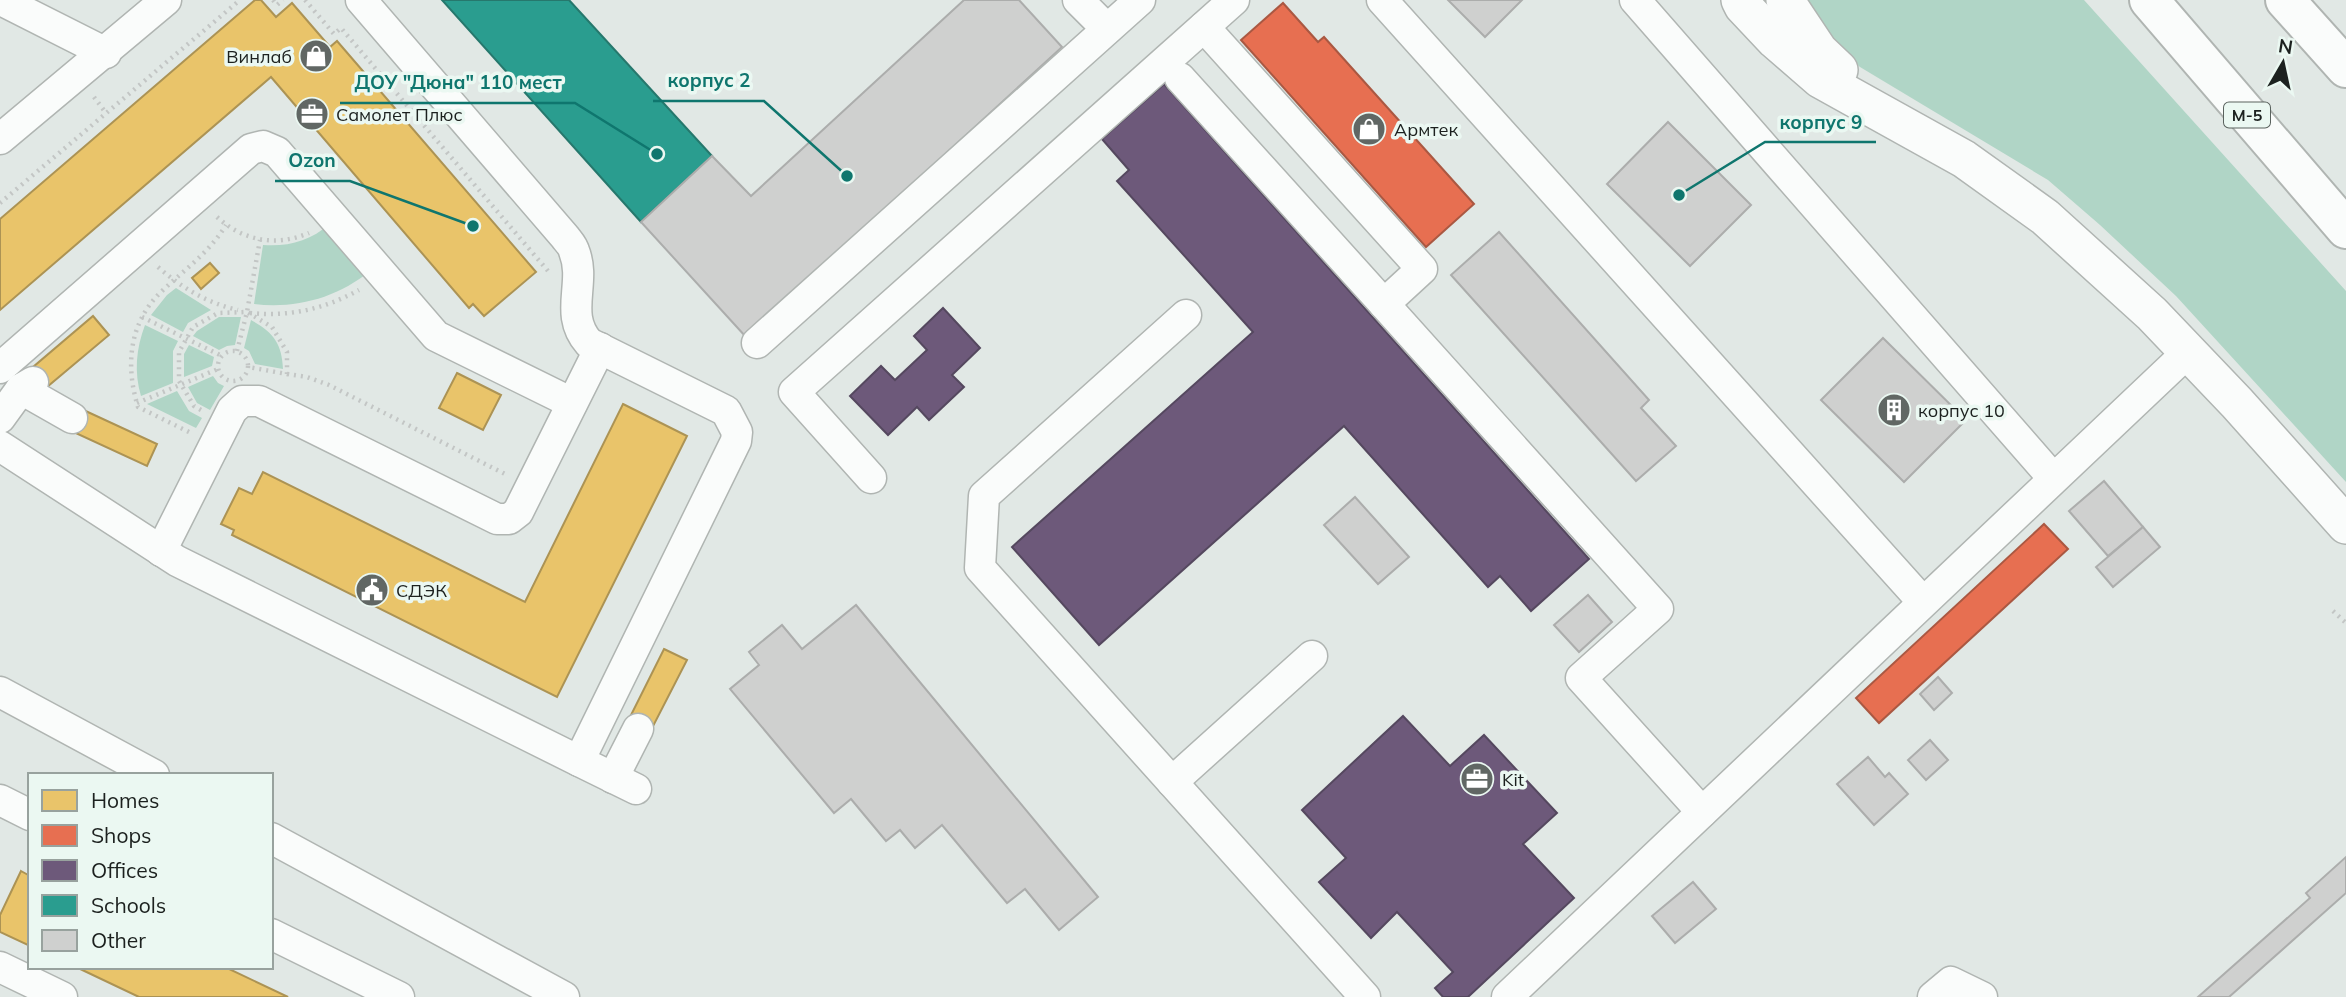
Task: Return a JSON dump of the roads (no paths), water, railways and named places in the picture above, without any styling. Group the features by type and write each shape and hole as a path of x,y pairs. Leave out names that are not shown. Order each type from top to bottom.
{"highway":[{"name":"М-5","path":"2149,0 2346,229"},
{"path":"2285,0 2302,15 2346,68"}],"main road":[{"path":"1740,0 1775,40 1820,79 1964,159 2045,217 2152,314 2346,525"},
{"path":"1785,0 1819,51 1890,119"}],"street":[{"path":"1,0 106,52"},
{"path":"0,139 166,0"},
{"path":"361,0 565,237 574,251 577,268 576,318 579,332 589,343 726,411 737,432 736,441 579,761"},
{"path":"1078,0 1107,29"},
{"path":"757,344 1140,0"},
{"path":"871,478 794,392 1234,0"},
{"path":"1382,0 1923,602"},
{"path":"1635,0 2053,478"},
{"path":"1204,27 1422,269 1384,304"},
{"path":"1181,78 1658,609 1581,678 1702,812"},
{"path":"0,368 251,149 263,146 277,152 436,335 572,403"},
{"path":"1186,315 984,496 980,568 1365,997"},
{"path":"161,551 232,410 242,401 259,401 496,519 509,519 518,512 600,348"},
{"path":"1507,997 2188,352"},
{"path":"0,418 27,386 72,418"},
{"path":"0,446 177,561 625,784 638,729"},
{"path":"1172,782 1312,656"},
{"path":"0,692 150,773"},
{"path":"1,802 28,814"},
{"path":"273,839 564,997"},
{"path":"273,935 399,997"},
{"path":"0,967 62,997"},
{"path":"1933,997 1951,982 1982,997"}],"place":[{"name":"Винлаб","path":"316,56"},
{"name":"Самолет Плюс","path":"312,114"},
{"name":"Армтек","path":"1369,129"},
{"name":"ДОУ \"Дюна\" 110 мест","path":"657,154"},
{"name":"корпус 2","path":"847,176"},
{"name":"корпус 9","path":"1679,195"},
{"name":"Ozon","path":"473,226"},
{"name":"корпус 10","path":"1894,410"},
{"name":"СДЭК","path":"372,590"},
{"name":"Kit","path":"1477,779"}]}
